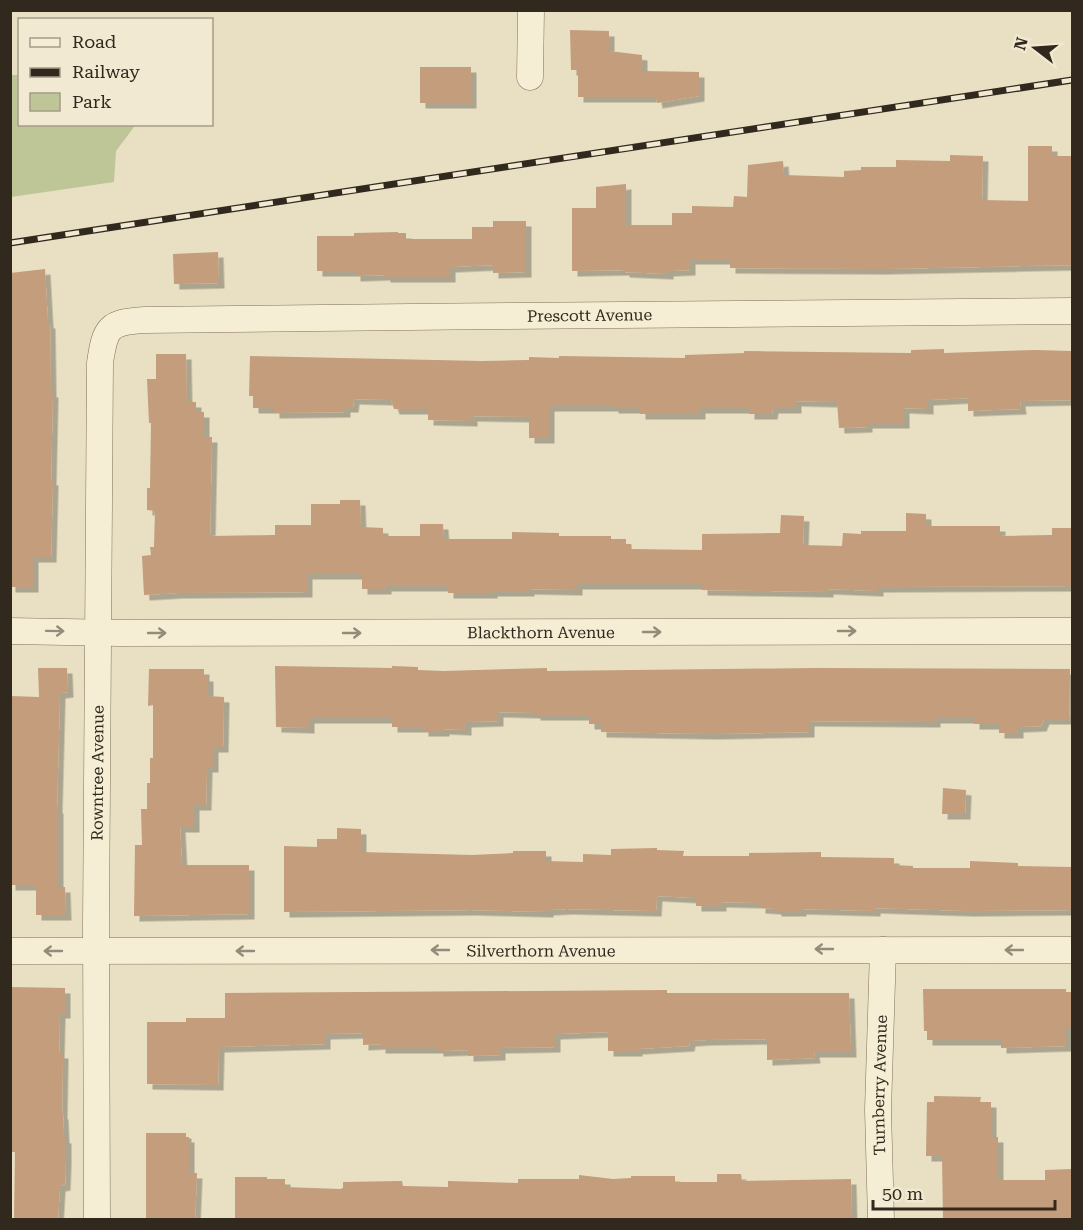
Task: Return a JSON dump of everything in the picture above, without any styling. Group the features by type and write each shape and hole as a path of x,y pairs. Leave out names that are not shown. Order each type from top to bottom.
{"street":[{"path":"530,77 531,10"},
{"name":"Prescott Avenue","path":"110,329 122,321 145,320 1072,310"},
{"name":"Rowntree Avenue","path":"97,1220 96,951 100,363 103,344 110,329"},
{"name":"Blackthorn Avenue","path":"10,631 1072,631"},
{"name":"Turnberry Avenue","path":"881,1220 878,1110 883,950"},
{"name":"Silverthorn Avenue","path":"10,951 1072,950"}],"green space":[{"path":"11,75 18,75 18,126 134,126 116,151 114,182 11,197"}],"building":[{"path":"570,30 609,31 609,51 642,55 642,71 699,72 699,96 657,103 656,97 578,97 578,70 571,70"},
{"path":"420,67 471,67 471,103 420,103"},
{"path":"1028,146 1052,146 1052,156 1072,156 1072,265 880,269 730,268 730,259 690,259 690,270 668,271 668,274 624,272 624,270 572,271 572,208 596,208 596,187 626,184 626,225 672,225 672,213 692,213 692,206 733,207 734,196 747,197 748,165 783,161 784,175 844,177 844,171 861,170 861,167 896,167 896,160 950,161 950,155 983,156 982,200 1028,201"},
{"path":"493,221 526,221 526,272 493,273 493,265 450,267 450,277 355,276 355,271 317,271 317,236 354,236 354,233 398,232 406,233 406,239 472,239 472,227 493,227"},
{"path":"218,252 219,283 174,284 173,254"},
{"path":"45,269 48,323 50,323 51,392 53,392 51,557 33,557 33,587 10,587 10,273"},
{"path":"944,349 944,353 1072,351 1072,400 1020,401 1021,409 968,411 968,398 928,400 928,409 904,408 904,423 867,423 867,427 839,428 837,402 796,401 796,408 773,408 772,414 749,414 749,408 700,408 700,414 640,414 640,408 549,406 549,438 529,438 529,417 472,416 472,421 428,420 428,409 394,409 391,400 354,399 353,407 345,407 345,412 274,413 274,408 253,408 253,396 249,396 250,356 481,361 529,360 529,357 559,358 559,356 685,358 685,355 744,353 744,351 911,353 911,350"},
{"path":"156,354 186,354 187,402 196,402 196,412 204,412 204,437 212,437 210,536 275,535 275,525 311,525 311,504 340,504 340,500 360,500 361,527 383,528 383,536 420,536 420,524 443,524 444,539 512,539 512,532 559,533 559,536 611,536 611,539 626,539 626,544 631,544 631,549 702,550 702,534 780,533 781,515 804,516 803,545 842,546 843,533 906,531 906,513 926,514 926,526 1000,526 1000,536 1052,535 1052,528 1072,528 1072,586 878,587 878,591 828,589 828,592 702,590 702,584 577,584 577,590 529,589 529,591 492,591 492,593 448,593 448,586 386,586 386,589 362,589 362,574 307,574 307,592 144,595 142,556 151,555 150,547 154,547 155,511 147,510 147,488 150,488 151,423 149,423 147,379 156,379"},
{"path":"275,666 392,668 392,666 444,671 547,668 547,671 816,668 1070,669 1069,719 1044,719 1041,726 1018,727 1018,733 999,733 999,724 974,724 974,718 935,718 935,722 809,721 809,732 711,734 601,732 601,724 589,724 589,715 498,712 498,721 466,722 466,730 423,731 423,727 392,727 392,718 309,718 309,728 276,727"},
{"path":"38,668 67,668 68,692 60,693 57,808 58,887 65,887 66,915 36,915 36,885 10,885 10,696 39,697"},
{"path":"149,669 204,669 204,676 208,676 208,696 224,697 223,747 213,747 213,767 207,767 206,805 194,805 194,827 180,827 182,865 249,865 249,914 134,916 135,845 142,845 141,809 147,809 147,783 150,783 150,758 153,758 153,705 148,706"},
{"path":"943,788 966,790 965,814 942,814"},
{"path":"337,828 361,829 361,852 472,855 546,851 546,861 583,862 583,854 611,855 611,849 657,848 657,850 684,851 683,856 749,856 749,853 821,852 821,857 894,858 894,865 913,866 913,868 970,868 970,861 1018,863 1018,866 1072,867 1072,910 969,911 875,908 875,911 801,909 801,911 776,911 776,909 760,908 760,903 721,902 721,906 696,906 696,898 657,896 656,911 567,909 548,910 548,912 470,910 284,912 284,846 317,847 317,839 337,839"},
{"path":"10,987 65,988 65,1013 60,1013 59,1053 63,1053 62,1114 64,1138 66,1138 66,1159 65,1185 60,1186 58,1220 14,1220 15,1152 10,1152"},
{"path":"923,989 1066,989 1066,992 1072,992 1072,1028 1066,1028 1066,1046 1001,1048 1001,1040 927,1040 927,1031 924,1031"},
{"path":"667,990 667,993 849,993 851,1052 814,1052 815,1058 767,1060 767,1039 690,1041 689,1046 608,1051 607,1032 555,1034 555,1047 500,1048 500,1055 468,1056 468,1050 438,1051 438,1048 380,1048 380,1044 363,1045 363,1033 325,1034 325,1044 219,1047 218,1085 147,1084 147,1022 186,1022 186,1018 225,1018 225,993"},
{"path":"934,1096 981,1097 980,1102 991,1102 991,1137 998,1137 998,1180 1045,1180 1045,1170 1072,1169 1072,1220 943,1220 942,1156 926,1156 927,1102 934,1102"},
{"path":"146,1133 186,1133 186,1137 189,1137 189,1173 197,1173 195,1220 146,1220"},
{"path":"717,1174 741,1174 742,1181 851,1179 852,1220 235,1220 235,1177 285,1179 285,1187 340,1189 343,1188 343,1182 402,1181 403,1186 448,1187 448,1181 518,1183 518,1179 579,1179 579,1175 613,1179 631,1178 631,1176 675,1176 675,1182 717,1182"}],"railway":[{"path":"10,243 1072,80"}]}
